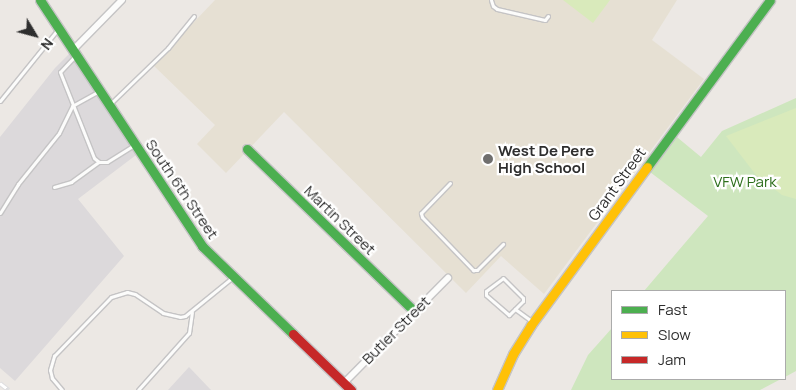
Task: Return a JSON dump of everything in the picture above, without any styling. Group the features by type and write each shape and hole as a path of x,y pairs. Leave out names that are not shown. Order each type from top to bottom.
{"street":[{"name":"South 6th Street","path":"40,0 202,246 351,390"},
{"path":"75,53 122,0"},
{"name":"Grant Street","path":"497,390 514,354 533,322 770,0"},
{"name":"Martin Street","path":"247,150 414,311"},
{"name":"Butler Street","path":"344,383 448,278"}],"lane":[{"path":"491,0 493,6 497,9 545,20 548,16"},
{"path":"109,105 168,48 194,16"},
{"path":"0,101 58,28"},
{"path":"75,53 60,72 94,158 99,162"},
{"path":"0,213 18,184 59,133 72,106 100,90"},
{"path":"54,187 71,182 99,162 107,162 135,144"},
{"path":"450,183 421,213 422,217 473,270 477,270 503,244"},
{"path":"62,390 52,378 50,370 54,356 111,297 127,292 135,294 169,316 186,316 234,276"},
{"path":"503,278 523,298 523,301 515,309 509,315 505,314 486,295 486,291 499,279 503,278"},
{"path":"515,309 533,322"},
{"path":"138,390 189,333 192,311"}],"shaded area":[{"name":"West De Pere High School","path":"215,0 677,0 652,40 704,79 544,294 501,256 466,293 284,112 226,173 197,144 215,125 153,65"},
{"path":"73,50 140,152 78,199 124,256 15,381 0,368 0,137 55,68"},
{"path":"189,367 211,390 168,390"}],"green space":[{"path":"563,0 610,0 593,23"},
{"name":"VFW Park","path":"796,98 796,371 786,376 786,290 645,290 708,216 646,169 672,133 701,157 722,131"},
{"path":"796,108 796,199 782,195 756,175 726,136"},
{"path":"611,329 611,380 779,380 760,390 571,390 588,355"}],"railway":[{"path":"0,383 9,390"}],"traffic: fast":[{"path":"40,0 202,246 293,334"},
{"path":"647,167 770,0"},
{"path":"247,149 414,311"}],"traffic: slow":[{"path":"497,390 513,354 531,325 647,167"}],"traffic: jam":[{"path":"293,334 351,390"}],"place":[{"name":"West De Pere High School","path":"488,159"}]}
